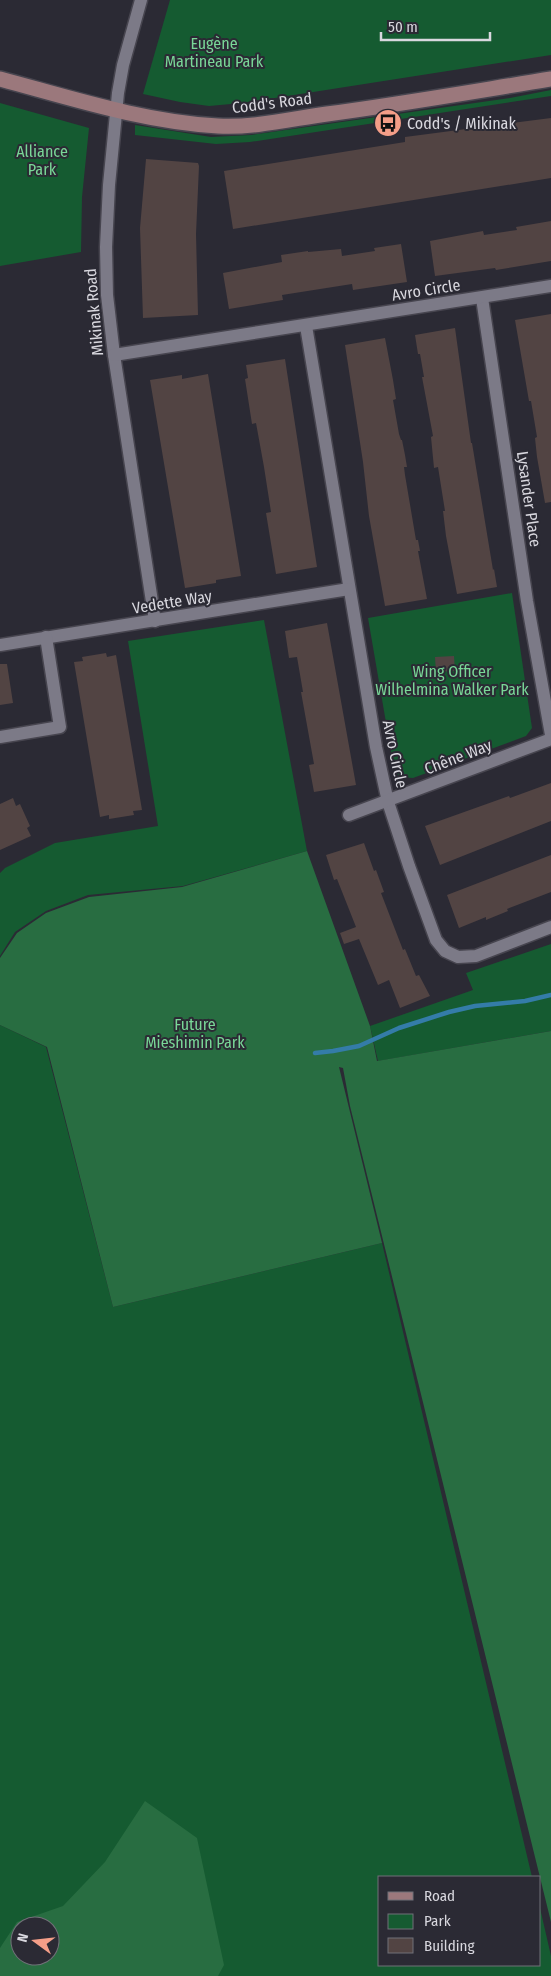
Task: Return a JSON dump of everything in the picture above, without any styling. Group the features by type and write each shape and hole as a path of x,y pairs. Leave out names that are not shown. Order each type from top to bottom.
{"street":[{"name":"Mikinak Road","path":"141,0 123,65 116,109 106,247 107,295 114,355 155,621"},
{"name":"Codd's Road","path":"0,79 116,109 181,123 239,126 393,105 551,79"},
{"name":"Avro Circle","path":"114,355 551,286"},
{"name":"Lysander Place","path":"482,298 527,601 551,735"},
{"name":"Avro Circle","path":"306,326 348,590 376,747 388,802 436,940 445,952 458,957 476,956 551,927"},
{"name":"Vedette Way","path":"0,645 348,590"},
{"path":"0,737 60,727 46,638"},
{"name":"Chêne Way","path":"349,815 388,802 551,739"}],"green space":[{"name":"Eugène Martineau Park","path":"170,0 551,0 551,55 242,103 209,106 180,102 143,94"},
{"path":"551,90 551,96 250,142 216,144 135,135 135,125 211,137 251,135 510,98"},
{"name":"Alliance Park","path":"0,103 89,128 82,197 81,252 0,266"},
{"name":"Wing Officer Wilhelmina Walker Park","path":"512,593 532,728 526,736 413,778 400,777 394,769 368,618"},
{"path":"264,620 307,851 183,886 88,895 46,911 15,932 0,956 0,873 5,868 55,843 158,826 128,641"},
{"name":"Future Mieshimin Park","path":"307,851 370,1026 377,1061 551,1031 551,1922 350,1106 343,1068 339,1067 382,1243 113,1307 47,1047 0,1025 0,958 17,933 46,913 89,897 182,887"},
{"path":"551,944 551,1031 378,1061 370,1026 473,990 466,973"},
{"path":"0,1025 46,1047 113,1307 382,1243 532,1876 378,1876 378,1966 541,1966 541,1912 551,1956 551,1976 0,1976"},
{"path":"145,1801 197,1838 224,1965 218,1976 0,1976 0,1948 10,1933 10,1966 60,1966 60,1916 34,1916 63,1906 105,1862"}],"building":[{"path":"551,118 551,178 233,229 224,171 405,142 405,137"},
{"path":"146,159 198,163 199,166 196,234 198,315 143,318 140,228"},
{"path":"551,221 551,261 496,270 495,268 435,276 430,241 483,231 484,235 517,230 516,227"},
{"path":"401,244 407,282 353,290 352,284 282,295 283,300 229,309 223,273 282,262 281,255 341,249 342,256 375,251 374,248"},
{"path":"551,314 551,502 545,503 537,457 535,438 537,437 515,320"},
{"path":"455,328 471,443 497,587 457,594 446,536 443,511 445,511 438,467 434,468 431,437 433,436 422,377 424,377 420,354 418,354 415,335"},
{"path":"385,338 396,399 393,400 407,467 404,467 405,475 427,599 385,606 369,516 363,462 345,345"},
{"path":"285,359 317,567 276,574 266,513 271,512 264,467 256,423 252,424 245,379 248,378 246,365"},
{"path":"208,374 241,576 216,580 216,583 185,588 150,380 182,375 182,379"},
{"path":"327,623 356,785 314,792 309,765 314,764 301,692 303,692 297,657 289,658 285,631"},
{"path":"106,653 107,657 116,655 142,810 133,811 134,815 109,819 109,815 100,817 74,662 83,661 82,657"},
{"path":"454,656 455,671 436,672 435,657"},
{"path":"0,664 7,664 13,703 0,705"},
{"path":"551,783 551,821 440,865 425,826"},
{"path":"13,798 16,806 20,804 30,826 27,828 31,836 0,850 0,804"},
{"path":"364,843 374,871 376,870 384,892 381,893 403,950 405,949 416,976 419,975 430,996 400,1008 389,980 378,985 359,939 344,944 340,933 356,927 337,879 334,880 326,855"},
{"path":"551,855 551,892 507,909 508,911 486,920 486,917 459,928 447,895"}],"waterway":[{"path":"315,1053 359,1046 399,1028 449,1012 475,1006 525,1001 551,995"}],"place":[{"name":"Codd's / Mikinak","path":"388,123"}]}
